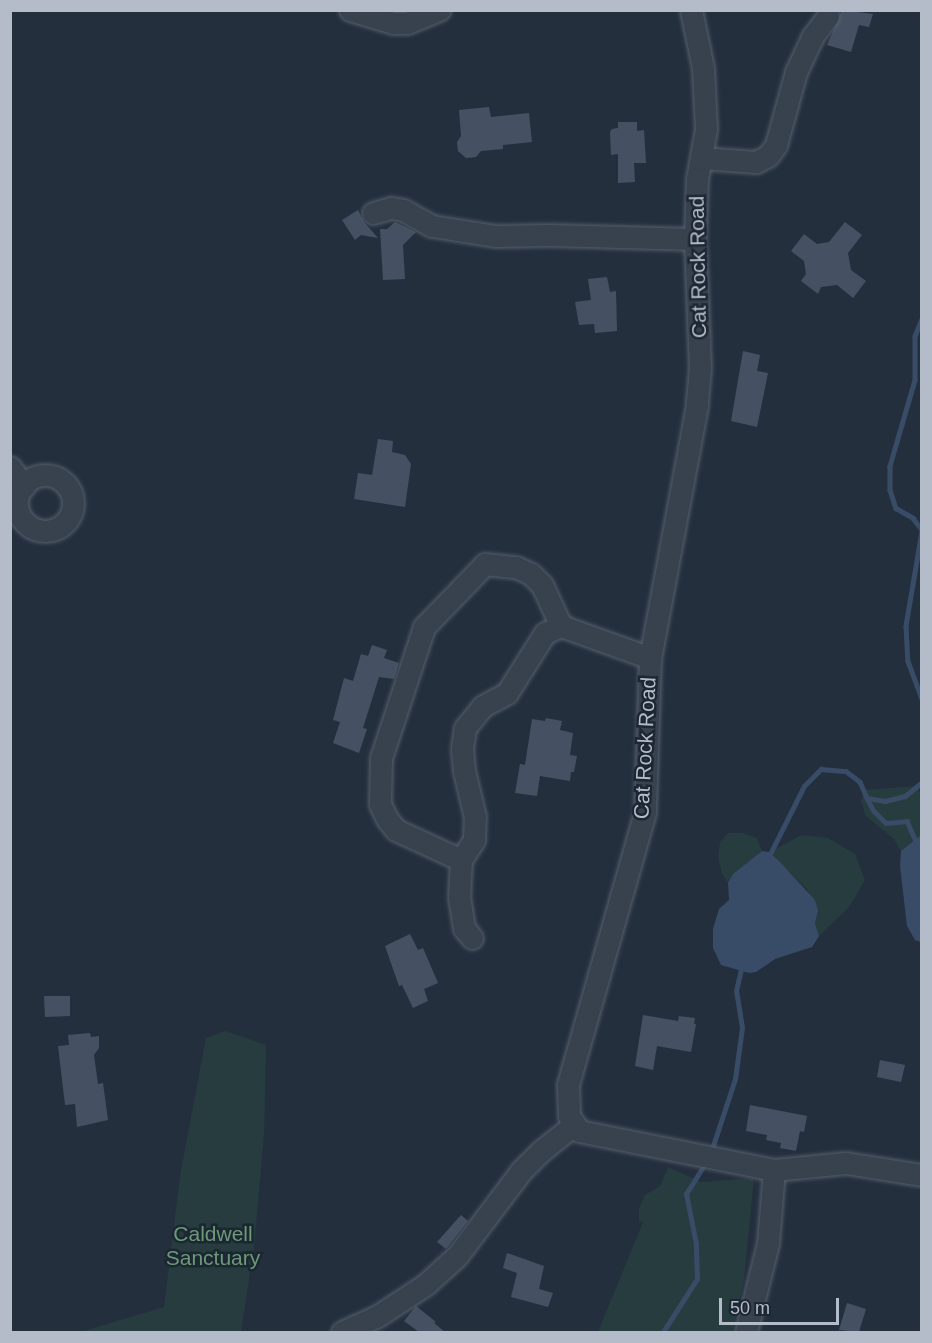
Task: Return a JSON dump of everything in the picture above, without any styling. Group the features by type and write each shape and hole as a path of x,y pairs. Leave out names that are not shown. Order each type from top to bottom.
{"street":[{"path":"350,10 393,23 407,23 439,10"},
{"name":"Cat Rock Road","path":"575,1124 569,1116 568,1085 645,812 650,658 698,405 700,367 695,238 697,179 706,129 703,68 691,10"},
{"path":"701,158 756,162 768,156 776,145 796,72 813,36 828,16"},
{"path":"373,213 391,208 403,210 432,226 496,236 695,238"},
{"path":"10,467 24,486"},
{"path":"461,860 409,838 396,830 387,819 381,804 381,758 424,627 485,564 516,567 531,574 542,585 561,626"},
{"path":"472,938 465,928 459,898 461,860 474,840 475,817 462,749 465,728 483,706 507,693 546,633 561,626 650,658"},
{"path":"342,1332 376,1317 425,1285 458,1256 521,1172 541,1151 575,1124 579,1131 774,1170 846,1163 921,1174"},
{"path":"746,1332 768,1243 774,1170"}],"green space":[{"path":"917,786 921,795 921,835 901,851 894,839 866,816 861,801 864,790"},
{"path":"728,833 742,833 757,838 762,851 733,874 728,883 722,874 718,857 720,842"},
{"path":"802,835 828,838 855,854 865,880 849,907 819,936 815,923 818,911 807,889 769,852"},
{"name":"Caldwell Sanctuary","path":"225,1031 266,1045 264,1134 254,1247 241,1332 81,1332 164,1307 180,1176 206,1038"},
{"path":"668,1167 701,1182 754,1178 744,1279 732,1332 598,1332 643,1222 639,1221 639,1208 645,1195 660,1186"}],"water":[{"path":"921,835 921,942 915,940 907,926 900,866 901,851"},
{"path":"762,851 769,852 780,862 815,900 818,911 815,923 819,936 812,947 775,959 756,972 749,973 721,965 713,948 713,929 719,909 729,900 728,883 733,874"}],"building":[{"path":"842,10 873,14 869,27 859,25 851,52 827,45"},
{"path":"489,107 491,117 529,113 532,142 503,145 503,149 481,151 476,157 466,158 458,151 457,142 461,136 459,110"},
{"path":"618,122 637,122 637,131 644,130 646,163 634,163 635,182 618,183 618,154 611,155 610,132 618,128"},
{"path":"358,210 364,222 378,238 361,235 355,240 342,220"},
{"path":"395,222 416,232 403,245 405,279 383,280 380,229 387,229"},
{"path":"845,222 862,235 848,253 851,270 866,281 853,298 837,285 821,287 818,294 801,281 806,274 804,261 791,251 804,234 817,244 829,242"},
{"path":"607,277 610,292 616,291 617,331 595,333 594,324 579,325 575,302 591,300 588,279"},
{"path":"743,351 760,355 757,371 768,373 757,427 731,421"},
{"path":"378,439 393,441 392,452 405,455 411,464 405,507 354,499 358,473 372,475"},
{"path":"372,645 387,650 384,658 399,663 394,679 379,677 363,728 367,729 359,753 333,743 340,722 333,720 344,678 353,681 361,654 368,656"},
{"path":"546,718 562,721 560,730 573,733 570,755 577,756 574,772 571,772 570,781 540,776 537,796 515,793 520,764 525,765 532,719 545,721"},
{"path":"410,934 418,950 423,948 438,983 424,989 428,1001 413,1008 402,985 399,986 385,946"},
{"path":"44,996 70,996 70,1016 45,1017"},
{"path":"643,1015 678,1021 679,1016 695,1018 691,1052 657,1046 653,1070 635,1066"},
{"path":"90,1033 91,1037 99,1036 99,1048 94,1055 98,1084 103,1083 108,1120 77,1127 75,1104 65,1105 58,1046 69,1045 68,1035"},
{"path":"880,1060 905,1065 901,1082 877,1077"},
{"path":"750,1105 807,1116 804,1132 800,1131 796,1151 780,1148 781,1143 766,1140 767,1135 746,1131"},
{"path":"461,1215 468,1221 446,1249 437,1242"},
{"path":"507,1253 544,1266 539,1289 553,1293 548,1307 511,1297 517,1273 503,1268"},
{"path":"847,1303 866,1309 859,1332 839,1330"},
{"path":"416,1306 445,1332 419,1332 404,1321"}],"waterway":[{"path":"922,319 915,336 915,380 890,466 890,490 896,508 913,518 922,530"},
{"path":"922,531 906,626 908,661 922,699"},
{"path":"768,858 804,786 821,769 846,771 860,782 867,798 885,801 905,796 922,782"},
{"path":"867,798 874,811 886,823 907,821 922,854"},
{"path":"711,1152 735,1079 742,1028 736,991 742,965"},
{"path":"663,1332 697,1279 696,1244 686,1194 706,1162"}]}
